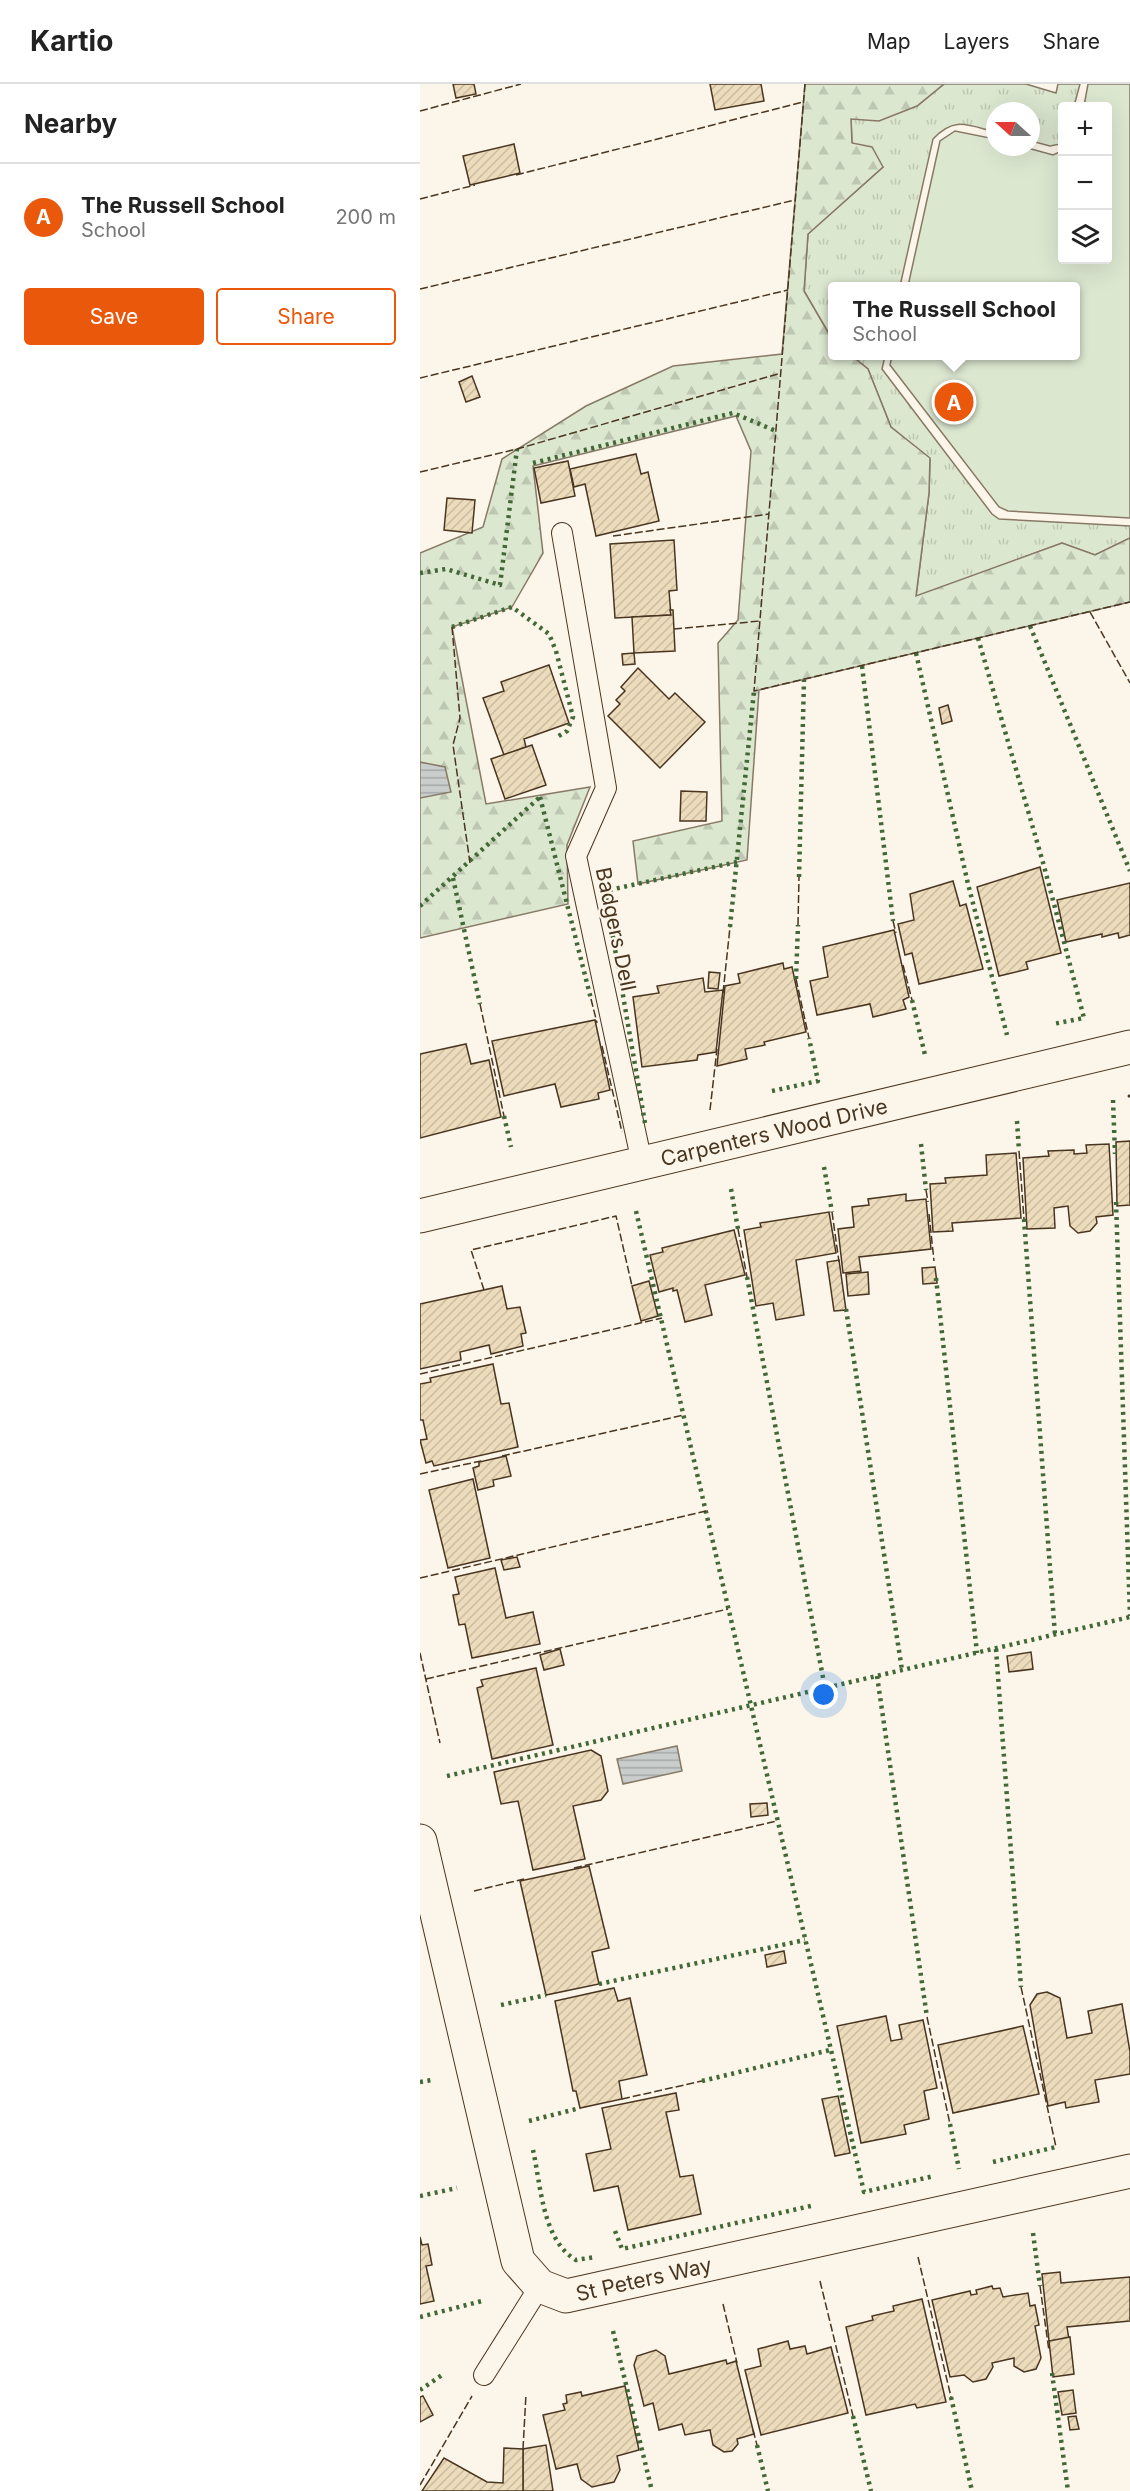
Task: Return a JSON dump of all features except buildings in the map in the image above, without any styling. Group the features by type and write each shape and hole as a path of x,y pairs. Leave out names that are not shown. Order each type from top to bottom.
{"street":[{"name":"Carpenters Wood Drive","path":"420,1216 1130,1047"},
{"name":"St Peters Way","path":"420,1840 518,2261 540,2286 566,2296 1130,2171"}],"lane":[{"name":"Badgers Dell","path":"562,533 606,788 576,856 642,1163"},
{"path":"484,2375 540,2286"}],"green space":[{"path":"805,84 944,84 917,106 879,121 851,119 852,143 872,147 883,167 808,234 804,291 828,332 828,360 857,360 868,369 891,427 930,458 929,493 916,596 1062,543 1095,555 1130,538 1130,602 759,690 747,860 638,884 633,841 722,821 718,643 738,620 751,451 736,416 533,466 543,553 512,607 452,627 486,804 590,787 567,845 568,904 420,938 420,553 483,527 502,459 586,406 673,366 782,354"},
{"path":"944,84 1026,84 1056,93 1058,84 1080,84 1075,102 1058,102 1058,144 1050,146 1040,143 1040,102 986,102 986,130 969,125 955,125 948,127 933,139 901,282 828,282 828,332 804,291 808,234 883,167 852,143 851,118 917,106"},
{"path":"1088,84 1130,84 1130,518 1008,511 999,507 890,365 891,360 1080,360 1080,282 909,282 940,141 955,131 986,137 986,156 1040,156 1040,151 1053,155 1058,153 1058,264 1112,264 1112,102 1085,102"},
{"path":"857,360 884,360 882,369 992,514 999,519 1130,526 1130,538 1095,555 1062,543 916,597 929,493 930,459 891,427 868,369"}],"shaded area":[{"path":"420,762 445,767 451,792 420,798"},
{"path":"677,1746 682,1771 623,1784 617,1759"}],"hedge":[{"path":"533,463 733,413 776,431"},
{"path":"420,573 446,569 500,585 517,449"},
{"path":"452,627 512,607 549,634 556,651 573,717 567,731 557,737"},
{"path":"1030,626 1130,871"},
{"path":"978,638 1044,866 1084,1018 1053,1024"},
{"path":"916,653 968,884 1007,1035"},
{"path":"862,666 893,921"},
{"path":"799,877 804,680"},
{"path":"730,927 754,691"},
{"path":"540,797 591,999"},
{"path":"420,906 540,797"},
{"path":"645,1123 605,891 737,862"},
{"path":"453,878 480,1004"},
{"path":"796,979 798,925"},
{"path":"912,1000 925,1055"},
{"path":"772,1091 818,1081 809,1038"},
{"path":"1113,1100 1115,1154"},
{"path":"504,1116 511,1147"},
{"path":"1017,1121 1019,1151"},
{"path":"921,1144 926,1190"},
{"path":"824,1167 832,1212"},
{"path":"731,1189 738,1229"},
{"path":"1116,1202 1130,1616"},
{"path":"636,1211 864,2192 934,2176"},
{"path":"1024,1219 1055,1635"},
{"path":"747,1277 825,1688"},
{"path":"936,1278 977,1653"},
{"path":"846,1309 902,1670"},
{"path":"447,1776 1130,1617"},
{"path":"996,1649 1021,1987"},
{"path":"877,1676 927,2017"},
{"path":"599,1984 805,1940"},
{"path":"501,2005 546,1995"},
{"path":"702,2081 830,2050"},
{"path":"420,2082 432,2080"},
{"path":"529,2121 580,2108"},
{"path":"950,2124 959,2169"},
{"path":"993,2162 1056,2147"},
{"path":"533,2150 545,2211 556,2239 576,2260 595,2257"},
{"path":"420,2196 457,2188"},
{"path":"615,2231 622,2249 815,2205"},
{"path":"1033,2233 1040,2286"},
{"path":"420,2317 482,2301"},
{"path":"613,2331 652,2491"},
{"path":"1052,2373 1068,2491"},
{"path":"420,2390 442,2375"},
{"path":"951,2397 972,2491"},
{"path":"853,2416 871,2491"},
{"path":"757,2445 768,2491"}],"fence":[{"path":"420,111 521,84"},
{"path":"805,84 754,691 1130,602"},
{"path":"516,175 803,102"},
{"path":"420,199 475,185"},
{"path":"420,289 795,200"},
{"path":"420,378 788,290"},
{"path":"420,472 517,449 781,373"},
{"path":"613,536 769,514"},
{"path":"1090,612 1130,683"},
{"path":"674,629 760,621"},
{"path":"452,627 460,718 453,745 470,863"},
{"path":"798,925 799,877"},
{"path":"893,921 896,933"},
{"path":"723,993 730,927"},
{"path":"903,965 912,1000"},
{"path":"796,979 809,1038"},
{"path":"591,999 597,1023"},
{"path":"480,1004 504,1116"},
{"path":"602,1046 622,1132"},
{"path":"710,1110 717,1049"},
{"path":"1019,1151 1024,1219"},
{"path":"926,1190 928,1202"},
{"path":"832,1212 839,1262"},
{"path":"929,1214 934,1261"},
{"path":"484,1290 471,1250 616,1216 632,1286"},
{"path":"738,1229 747,1277"},
{"path":"420,1374 662,1318"},
{"path":"502,1456 684,1415"},
{"path":"420,1474 481,1461"},
{"path":"420,1578 706,1511"},
{"path":"426,1679 728,1609"},
{"path":"420,1653 440,1743"},
{"path":"574,1868 777,1821"},
{"path":"474,1891 524,1879"},
{"path":"1021,1987 1056,2147"},
{"path":"927,2017 950,2124"},
{"path":"622,2099 702,2081"},
{"path":"918,2257 951,2397"},
{"path":"820,2281 853,2416"},
{"path":"1040,2286 1049,2351"},
{"path":"723,2304 737,2363"},
{"path":"523,2449 526,2394"},
{"path":"420,2485 472,2396"},
{"path":"753,2430 757,2445"}],"place":[{"name":"The Russell School","path":"954,402"}]}
